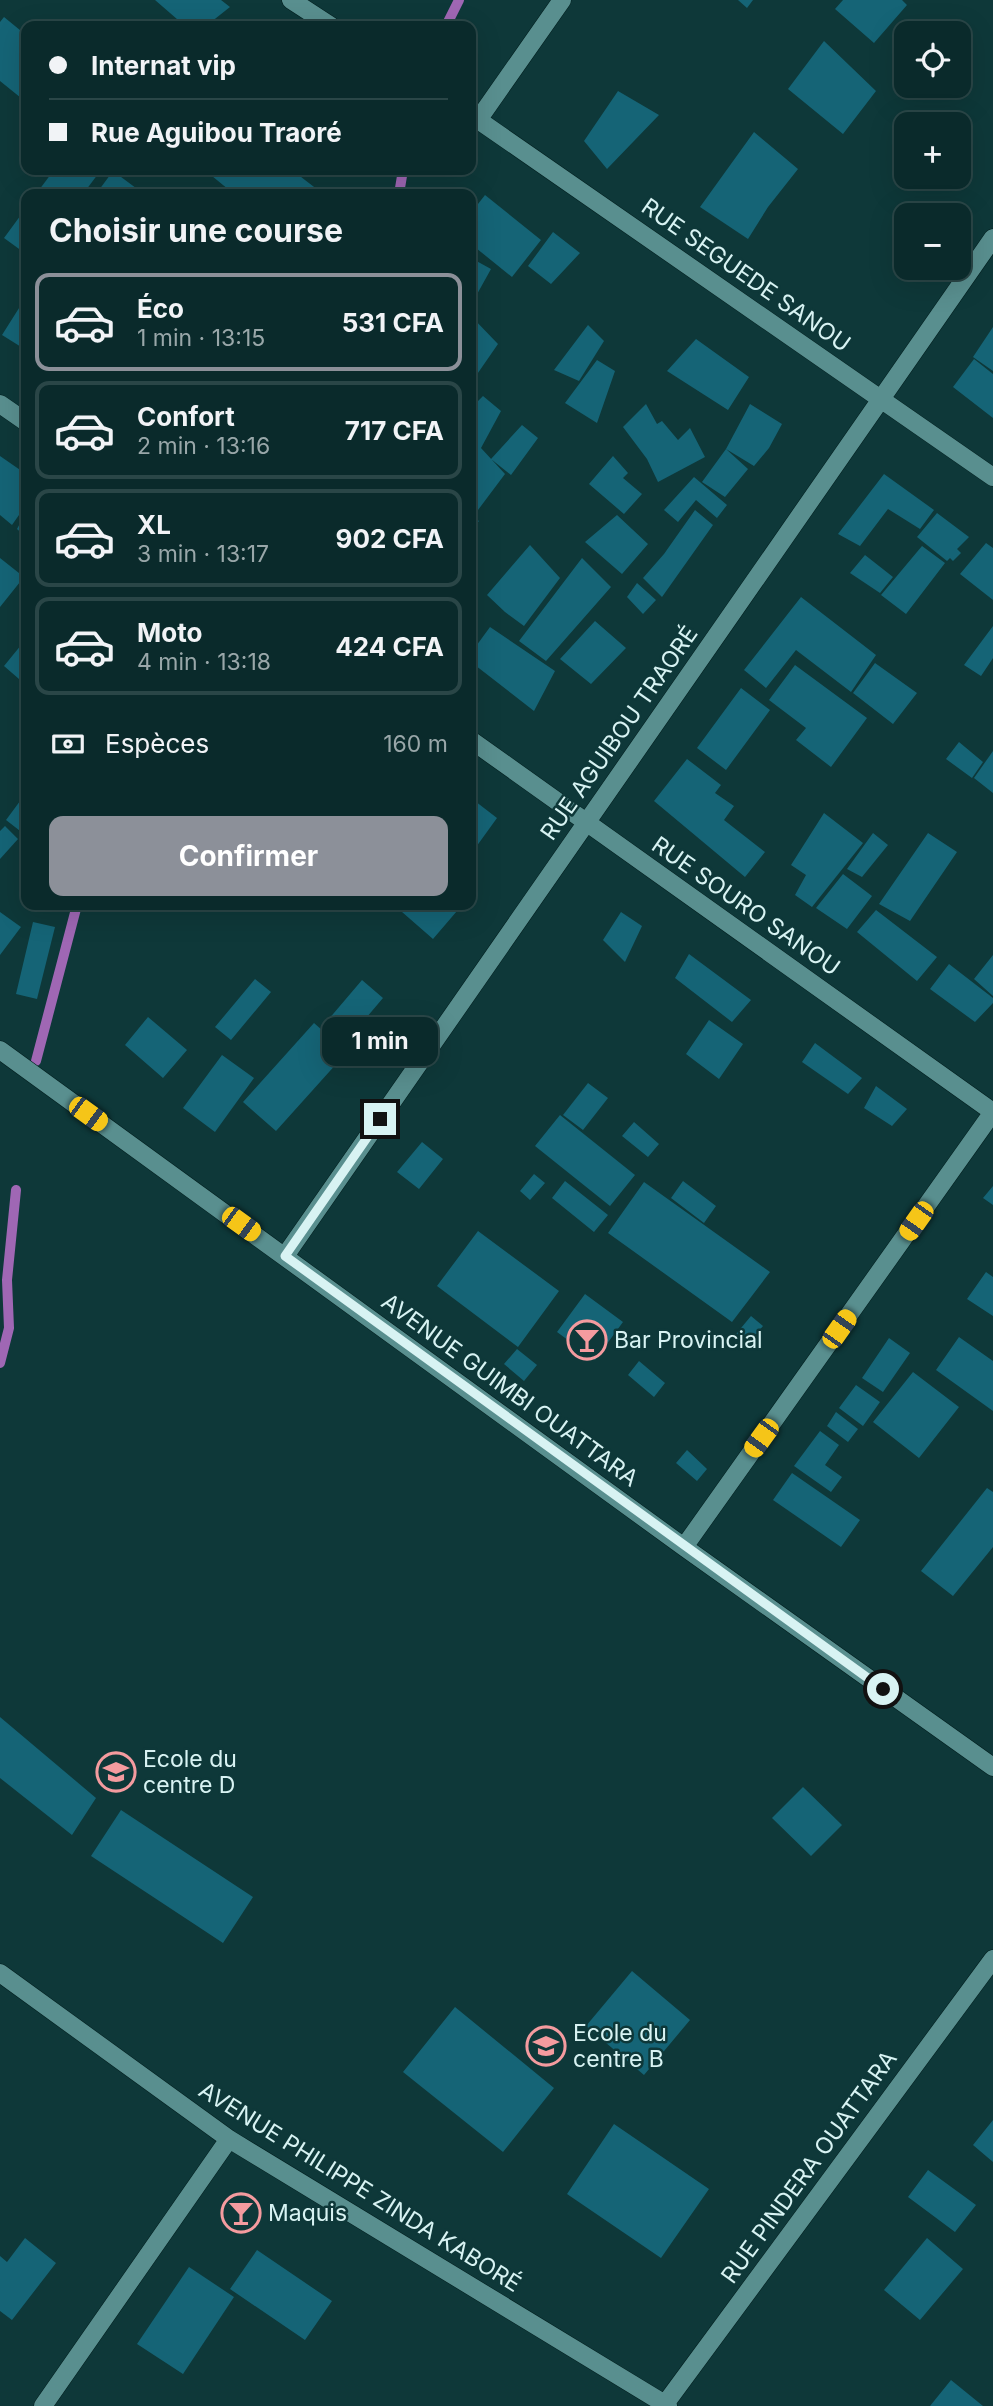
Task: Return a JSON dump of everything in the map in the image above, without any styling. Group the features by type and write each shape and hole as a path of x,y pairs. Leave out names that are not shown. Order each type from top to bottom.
{"street":[{"path":"292,0 324,21"},
{"path":"476,114 562,0"},
{"name":"RUE SEGUEDE SANOU","path":"476,118 993,477"},
{"name":"RUE AGUIBOU TRAORÉ","path":"285,1256 993,238"},
{"path":"0,404 21,419"},
{"name":"RUE SOURO SANOU","path":"476,744 993,1112"},
{"name":"AVENUE GUIMBI OUATTARA","path":"0,1050 993,1768"},
{"path":"684,1547 993,1112"},
{"name":"RUE PINDERA OUATTARA","path":"667,2405 993,1959"},
{"name":"AVENUE PHILIPPE ZINDA KABORÉ","path":"0,1973 229,2139 667,2405"},
{"path":"43,2406 229,2139"}],"building":[{"path":"155,0 221,0 230,7 212,21 179,21"},
{"path":"738,0 753,0 747,8"},
{"path":"843,0 902,0 907,5 874,43 835,9"},
{"path":"4,17 21,31 21,98 0,81 0,22"},
{"path":"824,41 876,91 843,134 788,89"},
{"path":"618,91 659,115 607,169 584,141"},
{"path":"754,132 798,169 768,207 748,239 700,207"},
{"path":"50,175 97,175 87,189 40,189"},
{"path":"110,175 118,175 137,189 100,189"},
{"path":"298,175 317,189 228,189 212,176"},
{"path":"485,195 541,240 512,277 476,248 476,207"},
{"path":"21,215 21,250 4,238"},
{"path":"553,232 580,253 551,284 528,266"},
{"path":"476,261 491,269 476,296"},
{"path":"21,305 21,347 2,335"},
{"path":"476,321 498,344 476,376"},
{"path":"588,325 604,341 579,381 554,370"},
{"path":"993,327 993,371 973,357"},
{"path":"696,339 749,377 728,410 667,371"},
{"path":"974,359 993,374 993,418 953,387"},
{"path":"597,360 615,371 597,423 565,403"},
{"path":"483,396 501,411 481,448 505,474 478,510 476,509 476,403"},
{"path":"646,404 657,424 662,421 678,440 690,428 705,457 658,482 647,459 623,427"},
{"path":"750,404 782,424 769,448 754,466 726,449"},
{"path":"522,425 538,438 511,475 491,459"},
{"path":"726,449 748,469 725,497 702,482"},
{"path":"0,456 21,471 21,512 12,525 0,515"},
{"path":"613,456 628,473 623,478 642,494 624,514 589,484"},
{"path":"884,474 934,510 920,529 888,509 860,546 838,534"},
{"path":"694,477 727,505 717,518 696,500 678,522 664,510"},
{"path":"695,510 713,525 662,597 643,578 664,554"},
{"path":"937,513 969,537 957,549 961,553 953,561 950,558 947,561 917,537"},
{"path":"617,515 648,544 622,574 585,542"},
{"path":"986,543 993,548 993,600 960,574"},
{"path":"530,545 560,578 524,626 487,595"},
{"path":"922,546 945,563 906,614 881,595"},
{"path":"865,555 893,577 880,593 850,573"},
{"path":"0,558 21,575 21,581 0,607"},
{"path":"582,558 611,587 546,661 519,641"},
{"path":"637,583 656,600 643,614 627,597"},
{"path":"801,597 876,655 851,692 796,650 766,688 744,670"},
{"path":"595,621 626,648 591,684 560,659"},
{"path":"993,626 993,658 981,676 964,665"},
{"path":"490,627 555,671 534,711 476,666 476,646"},
{"path":"21,645 21,677 19,679 4,666"},
{"path":"875,663 917,693 893,724 853,693"},
{"path":"795,665 867,718 831,767 796,740 806,728 769,700"},
{"path":"741,688 770,710 726,770 697,748"},
{"path":"959,742 983,762 972,778 946,759"},
{"path":"993,751 993,793 974,778"},
{"path":"687,759 721,785 715,793 734,806 724,820 765,852 745,877 654,801"},
{"path":"21,800 21,832 6,820"},
{"path":"476,802 497,818 476,847"},
{"path":"824,813 863,843 812,907 795,895 806,875 791,865"},
{"path":"5,826 18,839 0,859 0,831"},
{"path":"873,833 888,845 862,877 847,869"},
{"path":"928,833 957,852 910,921 879,904"},
{"path":"843,874 872,896 847,929 816,908"},
{"path":"400,910 457,911 433,939"},
{"path":"876,910 937,957 917,981 857,932"},
{"path":"0,912 21,927 0,955"},
{"path":"621,912 642,926 625,962 603,940"},
{"path":"33,922 55,927 37,999 16,994"},
{"path":"689,954 751,1000 732,1022 675,978"},
{"path":"993,955 993,996 974,979"},
{"path":"949,964 993,998 993,1003 975,1022 930,989"},
{"path":"255,979 271,992 231,1040 215,1027"},
{"path":"362,980 383,998 350,1037 328,1020"},
{"path":"148,1017 187,1050 163,1078 125,1045"},
{"path":"709,1020 743,1044 719,1079 686,1054"},
{"path":"314,1023 347,1052 276,1131 243,1102"},
{"path":"815,1043 862,1078 848,1094 802,1062"},
{"path":"222,1055 254,1078 215,1132 183,1108"},
{"path":"588,1083 608,1098 583,1130 563,1115"},
{"path":"876,1086 907,1109 892,1126 864,1108"},
{"path":"560,1115 635,1175 610,1206 535,1146"},
{"path":"634,1122 659,1144 648,1157 622,1136"},
{"path":"422,1142 443,1159 419,1189 397,1172"},
{"path":"534,1174 545,1183 530,1200 520,1191"},
{"path":"565,1181 608,1215 594,1232 552,1198"},
{"path":"683,1181 716,1206 704,1223 671,1198"},
{"path":"644,1182 770,1272 732,1322 608,1233"},
{"path":"993,1186 993,1205 983,1198"},
{"path":"478,1231 559,1291 518,1347 437,1286"},
{"path":"986,1272 993,1277 993,1316 967,1299"},
{"path":"585,1294 623,1322 595,1360 557,1332"},
{"path":"751,1316 763,1326 748,1344 736,1334"},
{"path":"959,1337 993,1361 993,1411 936,1370"},
{"path":"889,1338 910,1353 883,1392 862,1378"},
{"path":"517,1349 537,1365 524,1381 504,1364"},
{"path":"639,1361 665,1383 654,1397 628,1375"},
{"path":"913,1372 959,1407 919,1458 873,1422"},
{"path":"856,1385 880,1402 863,1426 839,1408"},
{"path":"836,1412 858,1429 848,1442 827,1426"},
{"path":"820,1431 839,1445 825,1465 842,1477 831,1492 794,1466"},
{"path":"687,1450 707,1469 697,1481 676,1463"},
{"path":"792,1473 860,1520 841,1547 773,1500"},
{"path":"987,1488 993,1492 993,1547 953,1596 921,1571"},
{"path":"0,1717 96,1798 72,1835 0,1778"},
{"path":"803,1787 842,1825 811,1856 772,1818"},
{"path":"121,1810 253,1897 223,1943 91,1856"},
{"path":"632,1971 690,2020 644,2075 586,2026"},
{"path":"455,2007 554,2088 503,2152 403,2072"},
{"path":"993,2120 993,2162 973,2145"},
{"path":"614,2124 709,2189 661,2258 567,2194"},
{"path":"928,2170 976,2205 955,2232 908,2197"},
{"path":"25,2238 56,2263 12,2320 0,2311 0,2256 7,2262"},
{"path":"927,2238 963,2269 920,2320 884,2290"},
{"path":"257,2250 332,2301 305,2340 230,2289"},
{"path":"189,2267 234,2297 183,2374 137,2344"},
{"path":"951,2380 983,2406 930,2406"}],"waterway":[{"path":"448,21 459,0"},
{"path":"400,189 402,175"},
{"path":"36,1061 76,910"},
{"path":"0,1363 9,1328 7,1280 16,1190"}],"place":[{"name":"Bar Provincial","path":"587,1340"},
{"name":"Ecole du centre D","path":"116,1772"},
{"name":"Ecole du centre B","path":"546,2046"},
{"name":"Maquis","path":"241,2213"}],"route":[{"path":"380,1119 285,1256 883,1689"}]}
